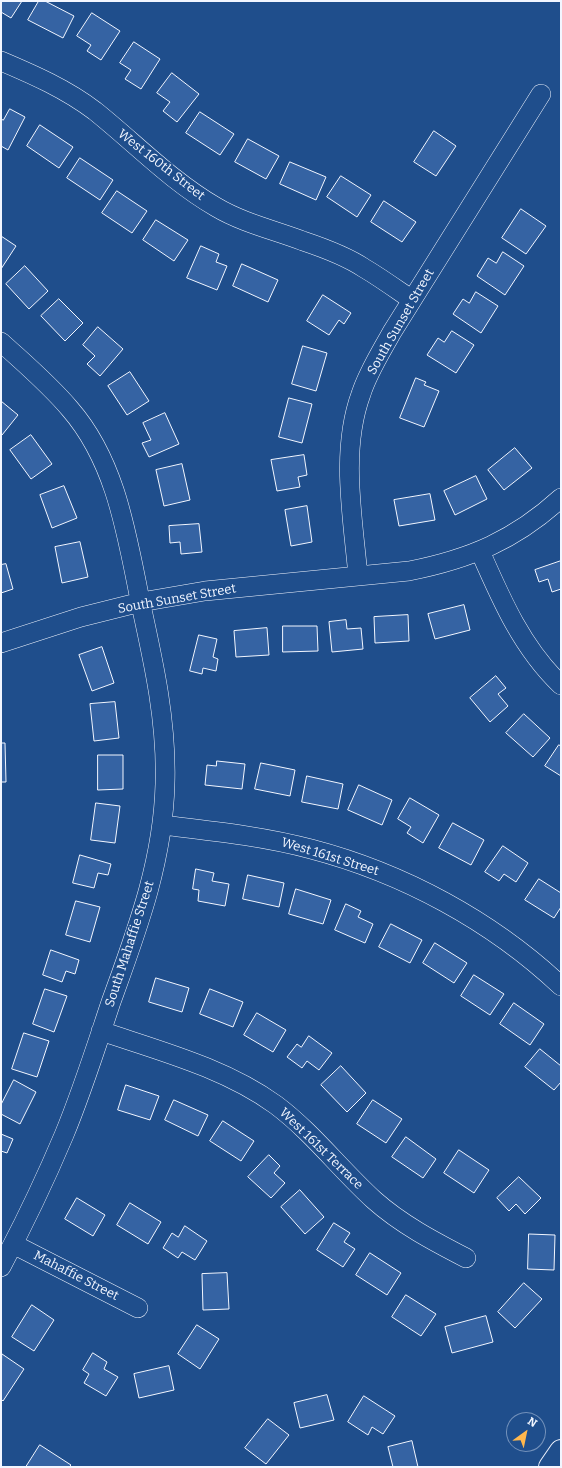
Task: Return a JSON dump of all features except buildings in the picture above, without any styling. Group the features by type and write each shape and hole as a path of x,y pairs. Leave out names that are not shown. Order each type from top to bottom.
{"main road":[{"path":"550,1467 561,1451"}],"street":[{"name":"West 160th Street","path":"1,62 53,84 73,96 94,111 187,189 217,207 262,228 303,241 339,255 363,267 412,300"},
{"name":"South Sunset Street","path":"358,576 349,474 350,450 360,394 392,332 541,94"},
{"name":"South Mahaffie Street","path":"1,342 42,380 71,410 97,449 114,488 124,523 158,686 164,735 165,784 162,825 157,857 145,905 64,1134 1,1267"},
{"name":"South Sunset Street","path":"1,643 81,617 141,602 205,591 409,571 441,564 480,551 523,528 561,498"},
{"path":"480,551 502,603 519,632 538,658 561,685"},
{"name":"West 161st Street","path":"162,825 264,838 312,849 358,863 404,882 448,904 489,929 529,958 561,986"},
{"name":"West 161st Terrace","path":"101,1031 200,1065 245,1086 275,1105 294,1120 374,1200 398,1219 423,1236 466,1258"},
{"name":"Mahaffie Street","path":"13,1244 138,1308"}]}
